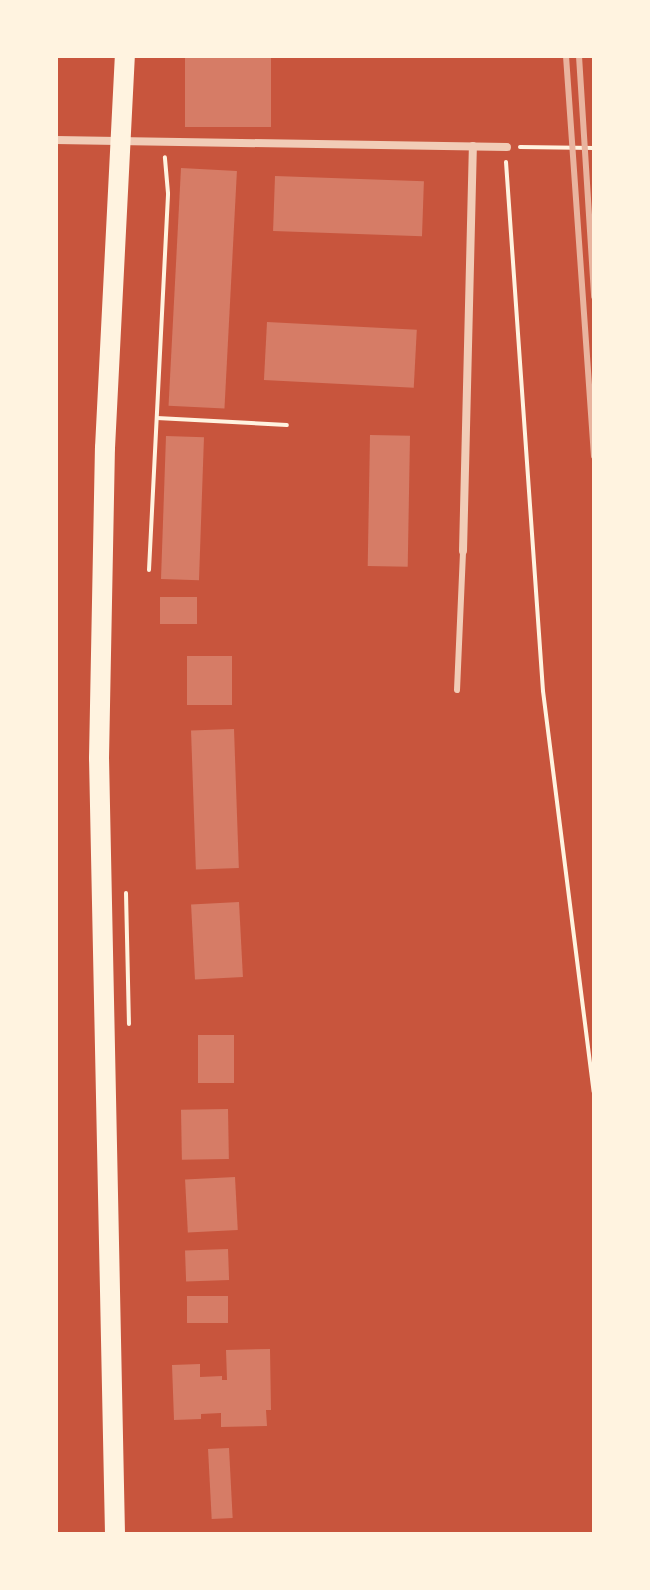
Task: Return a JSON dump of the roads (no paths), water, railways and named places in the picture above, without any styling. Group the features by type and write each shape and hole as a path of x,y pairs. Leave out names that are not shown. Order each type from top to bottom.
{"main road":[{"path":"115,1534 99,758 105,448 124,58"}],"street":[{"path":"56,140 507,147"},
{"path":"463,551 473,146"}],"lane":[{"path":"457,690 463,551"}],"railway":[{"path":"566,56 594,456"},
{"path":"579,56 594,297"}]}
